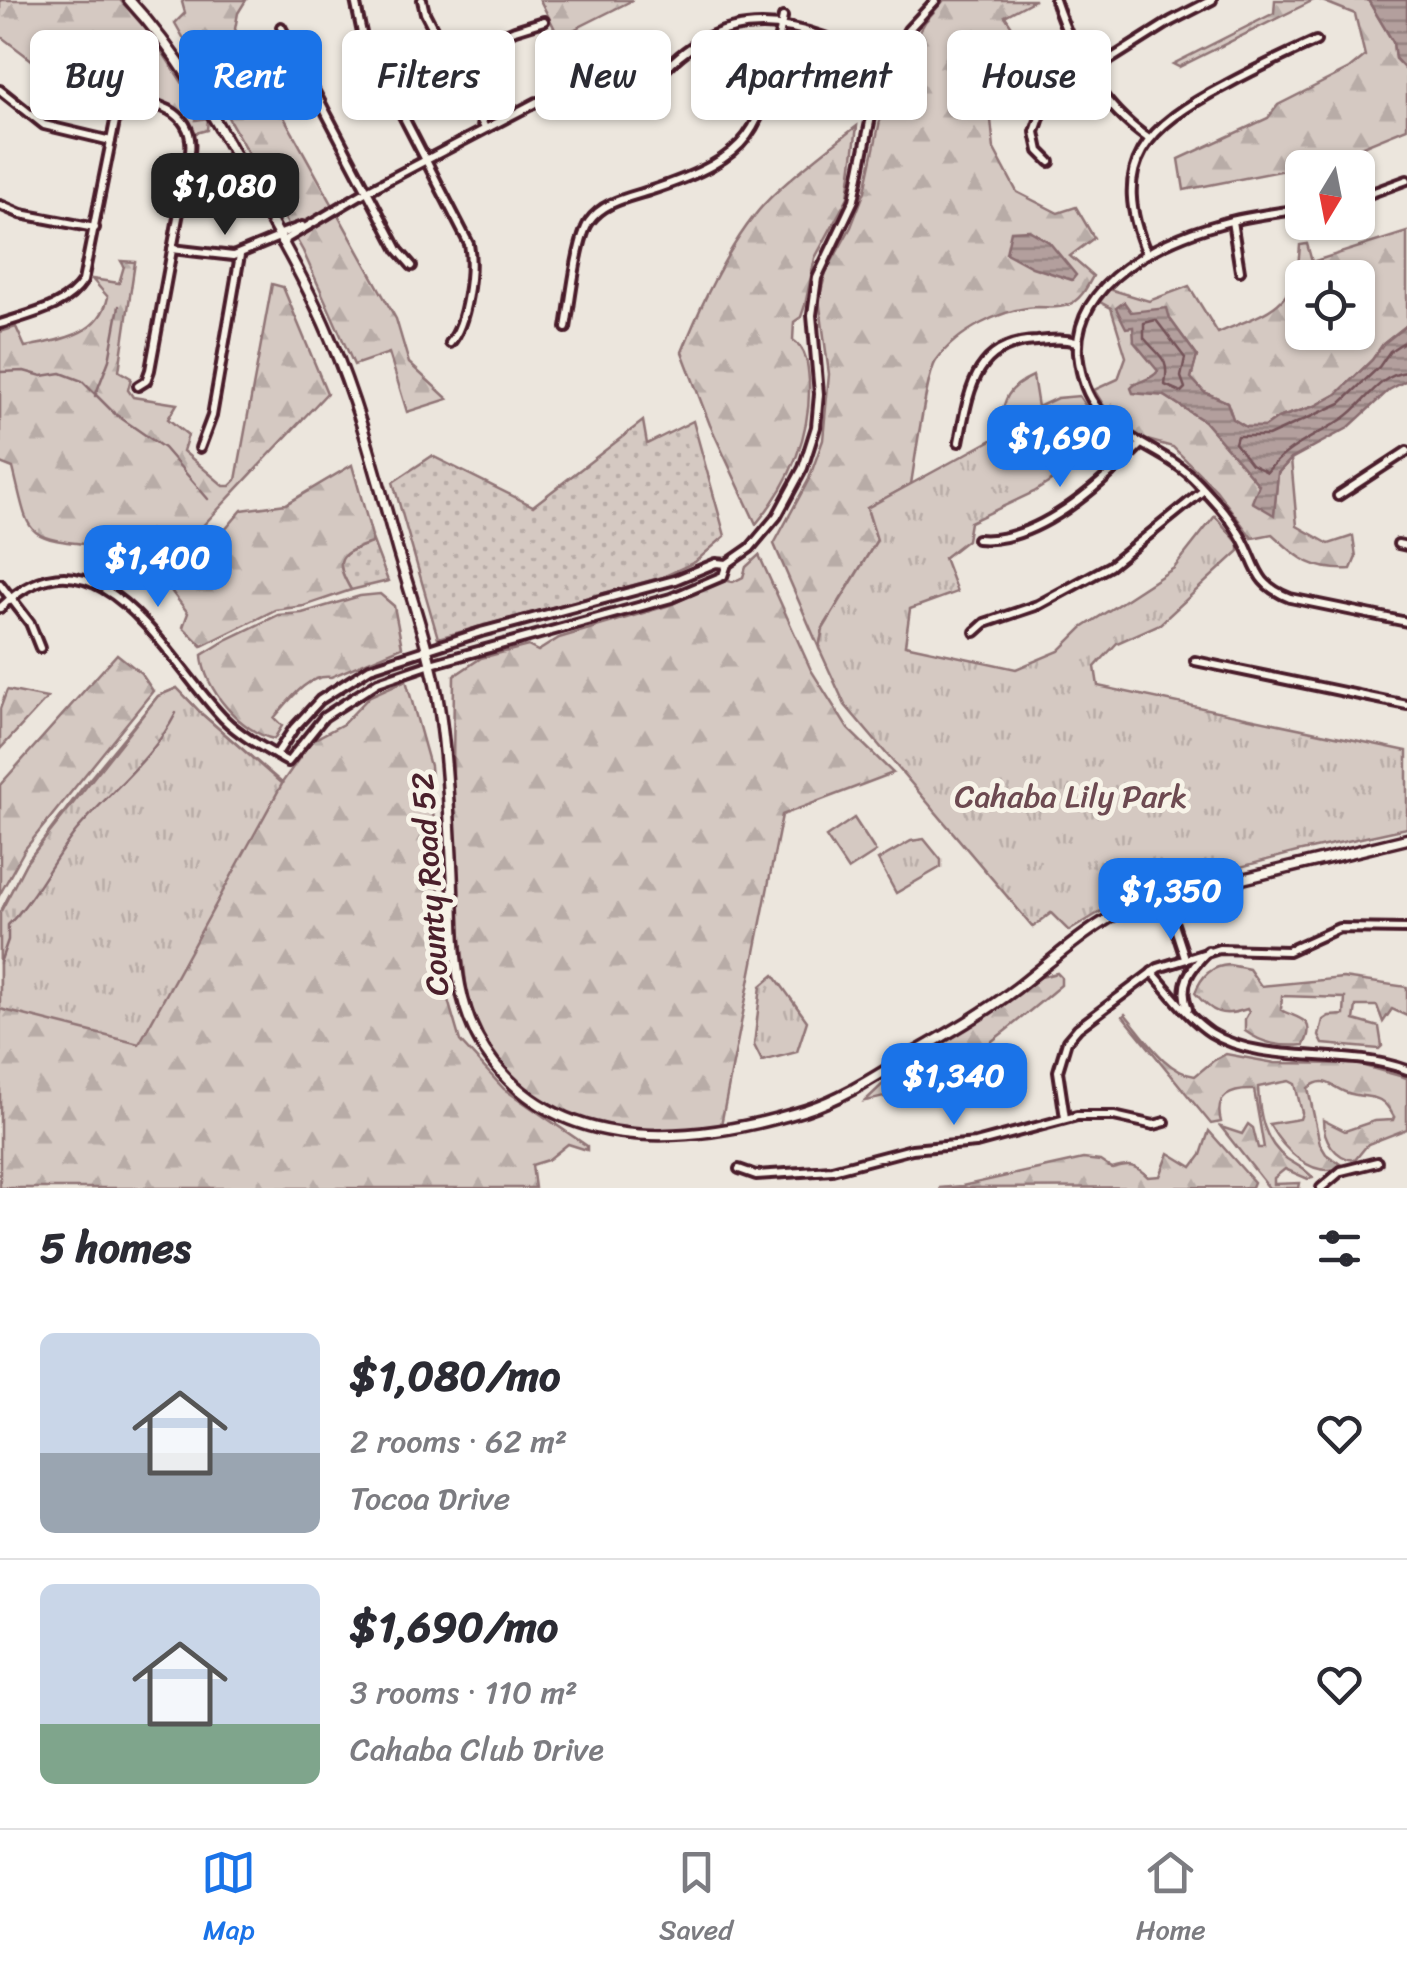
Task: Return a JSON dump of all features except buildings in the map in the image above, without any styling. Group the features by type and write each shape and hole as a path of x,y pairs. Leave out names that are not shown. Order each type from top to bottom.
{"main road":[{"name":"County Road 52","path":"129,0 207,106 336,354 431,664 445,756 455,953 464,1008 487,1054 514,1085 558,1115 588,1128 652,1134 720,1130 764,1122 828,1102 984,1011 1115,914 1165,896 1407,839"}],"street":[{"path":"355,0 363,38 466,235 471,256 460,329 450,342"},
{"path":"422,0 434,30"},
{"path":"908,30 936,0"},
{"path":"1055,0 1068,30"},
{"path":"1111,59 1212,0"},
{"path":"777,30 779,16 810,30"},
{"path":"515,30 544,21"},
{"path":"282,27 398,250 412,266"},
{"path":"1148,254 1136,227 1131,202 1132,181 1149,140 1177,112 1207,94 1316,41"},
{"path":"671,58 679,45"},
{"path":"0,90 44,125 111,141"},
{"path":"0,324 60,303 76,292 86,275 120,100 171,110 187,124 192,140 150,370 138,386"},
{"path":"172,249 221,256 240,254 298,234 303,226 367,190 535,103"},
{"path":"1111,103 1130,126 1149,140"},
{"path":"481,120 485,128"},
{"path":"566,328 587,224 610,204 712,168 738,148 756,120"},
{"path":"0,608 39,583 60,579 90,582 114,593 136,612 222,717 288,762 316,725 340,704 378,682 671,598 723,576 727,564 750,548 777,516 806,460 816,427 819,394 812,324 814,290 823,258 854,200 870,120"},
{"path":"1037,120 1035,132 1039,151 1050,162"},
{"path":"1375,192 1407,180"},
{"path":"0,205 20,214 95,228"},
{"path":"1285,212 1205,228 1148,254 1116,278 1087,309 1076,342 1080,369 1092,401 1116,428 1175,462 1204,490 1238,532 1255,572 1273,590 1290,598 1407,622"},
{"path":"1232,221 1240,271"},
{"path":"200,448 212,416 240,254"},
{"path":"959,442 972,382 993,354 1028,341 1076,342"},
{"path":"978,539 1004,539 1059,514 1140,445"},
{"path":"1338,496 1407,450"},
{"path":"975,632 985,622 1038,605 1110,566 1204,490"},
{"path":"276,755 300,720 332,690 370,668 675,580 716,563 727,564"},
{"path":"0,584 30,623 40,648"},
{"path":"534,618 540,635"},
{"path":"1195,661 1407,704"},
{"path":"332,690 340,704"},
{"path":"1165,896 1185,958"},
{"path":"1065,1118 1058,1071 1067,1041 1078,1028 1152,972 1208,952 1288,951 1348,926 1407,929"},
{"path":"1191,1015 1183,990 1185,981 1208,952"},
{"path":"1152,972 1191,1015 1212,1033 1233,1043 1286,1054 1358,1058 1407,1070"},
{"path":"739,1169 756,1174 832,1170 912,1150 976,1143 1065,1118 1102,1115 1154,1125 1165,1122"},
{"path":"1321,1188 1341,1171 1377,1162"}],"green space":[{"path":"0,0 120,0 147,30 30,30 30,59 0,36"},
{"path":"246,0 238,13 236,30 179,30 175,23 185,13 182,2"},
{"path":"540,0 633,0 573,30 555,30"},
{"path":"944,0 1035,0 1005,16 1014,30 947,30 947,120 991,120 994,149 1017,192 1058,213 1076,207 1094,238 1070,256 1093,276 1073,303 995,317 968,331 936,361 925,400 911,484 867,508 877,540 823,628 819,648 774,544 809,479 823,440 829,374 819,299 826,272 851,227 865,191 880,120 927,120 927,30 920,30"},
{"path":"1275,0 1314,0 1179,67 1173,64 1274,13"},
{"path":"1320,0 1368,0 1393,42 1395,59 1407,71 1407,128 1353,150 1285,150 1285,170 1184,190 1179,159 1268,118 1278,105 1349,69 1365,56 1355,14"},
{"path":"159,47 179,78 179,112 159,105"},
{"path":"187,120 208,120 207,130 196,133"},
{"path":"229,120 286,120 396,319 409,363 448,399 407,412 389,353 354,365 303,251"},
{"path":"857,126 848,197 815,258 805,305 801,317 794,322 793,340 804,353 809,381 802,439 779,492 756,524 710,425 682,352 720,269 758,211"},
{"path":"1407,232 1407,325 1383,344 1337,394 1265,427 1246,427 1233,419 1227,402 1204,392 1191,378 1197,356 1170,319 1130,312 1140,349 1159,371 1152,379 1135,384 1165,396 1204,421 1260,486 1253,502 1274,513 1278,473 1291,459 1297,526 1329,544 1353,536 1356,557 1351,569 1307,562 1272,534 1252,538 1216,490 1173,447 1140,438 1109,414 1094,390 1118,379 1126,357 1111,308 1100,302 1109,289 1149,301 1189,286 1218,333 1277,305 1285,296 1285,350 1375,350 1375,260 1318,260"},
{"path":"1307,244 1311,260 1299,260 1300,245"},
{"path":"121,261 135,262 119,371 131,378 128,390 133,397 177,404 168,419 188,435 183,451 224,486 236,480 272,284 283,287 327,393 153,579 144,573 142,561 123,552 122,542 102,538 94,545 53,540 33,529 13,468 0,463 0,332 16,327 25,347 87,328 104,310 108,297 92,279 119,283 124,266"},
{"name":"Cahaba Lily Park","path":"1033,376 1038,407 1057,398 1079,396 1102,430 1078,449 1086,459 1034,492 970,522 967,540 944,558 957,592 910,609 905,645 1016,669 1059,651 1082,628 1174,568 1215,516 1239,544 1239,551 1160,624 1117,643 1095,667 1098,686 1407,751 1407,828 1297,852 1123,898 1069,931 1051,913 1033,927 845,705 819,648 823,629 877,540 867,508 997,437 1009,393"},
{"path":"643,421 647,444 693,421 725,536 695,562 663,577 438,638 393,482 432,456 533,506"},
{"path":"352,465 372,536 371,543 342,559 342,571 351,590 304,606 275,610 202,646 183,627 188,613 172,592 242,510 286,504"},
{"path":"371,536 388,581 351,590 342,571 342,559 371,543"},
{"path":"759,555 811,670 848,729 893,773 782,815 720,1130 629,1134 588,1128 524,1093 495,1064 471,1025 452,865 454,676 481,658 528,646 538,651 559,638 670,605 723,580 733,582 743,577 746,567"},
{"path":"380,594 394,606 402,647 306,684 274,718 282,726 274,739 237,718 209,681 202,655 228,639 278,615"},
{"path":"117,654 141,673 153,691 25,849 0,894 0,785"},
{"path":"406,680 430,766 446,993 460,1041 504,1089 587,1146 587,1150 568,1144 548,1160 532,1165 535,1188 0,1188 0,913 26,863 83,787 158,696 177,688 282,783 311,741 343,724 370,696"},
{"path":"177,688 282,784 139,1044 0,1009 0,913 26,863 158,696"},
{"path":"7,690 47,698 0,749 0,709"},
{"path":"854,818 876,852 848,870 826,837"},
{"path":"924,839 941,860 941,867 896,893 878,860 911,841"},
{"path":"1229,965 1249,969 1261,986 1343,978 1407,987 1407,1016 1392,1009 1383,1022 1377,1006 1356,1006 1354,1020 1379,1027 1382,1046 1379,1049 1323,1044 1319,1036 1323,1020 1344,1015 1345,998 1282,996 1281,1010 1304,1021 1308,1036 1304,1045 1266,1042 1245,1031 1247,1009 1218,1012 1195,993 1207,973"},
{"path":"1057,973 1061,985 946,1072 893,1095 865,1101 885,1082 1041,977"},
{"path":"774,975 807,1021 797,1052 762,1061 754,1045 761,986"},
{"path":"1125,1014 1174,1068 1195,1076 1226,1054 1275,1063 1357,1064 1407,1078 1407,1129 1368,1144 1355,1160 1342,1156 1328,1140 1323,1120 1345,1131 1394,1117 1378,1099 1319,1082 1308,1088 1320,1144 1326,1154 1343,1166 1332,1170 1310,1166 1282,1143 1269,1124 1300,1119 1295,1084 1289,1081 1258,1087 1268,1136 1279,1152 1313,1178 1285,1169 1274,1178 1274,1184 1300,1183 1299,1188 1269,1188 1221,1127 1242,1134 1248,1124 1253,1128 1258,1148 1264,1148 1254,1090 1226,1096 1220,1106 1221,1122 1211,1124"},
{"path":"1209,1131 1254,1182 1252,1187 939,1188 1083,1159 1100,1161 1112,1169 1132,1166 1148,1177 1160,1176 1169,1153 1192,1167 1201,1155"}],"water":[{"path":"1368,0 1407,0 1407,71 1395,58 1393,42"},
{"path":"1029,230 1049,242 1076,275 1072,280 1032,267 1006,253 1011,231"},
{"path":"1124,302 1131,312 1167,308 1170,319 1197,356 1191,378 1204,392 1227,402 1233,419 1246,427 1265,427 1337,394 1383,344 1407,325 1407,380 1389,390 1348,428 1291,459 1278,473 1274,515 1252,502 1259,485 1204,421 1165,396 1133,393 1134,385 1158,371 1134,342 1133,327 1126,328 1116,308"}],"waterway":[{"path":"95,396 109,360 119,306"},
{"path":"0,372 24,371 42,376 61,373 82,381 115,414 164,448 208,499"},
{"path":"0,963 8,940 8,925 76,831 143,760 176,713"}]}
